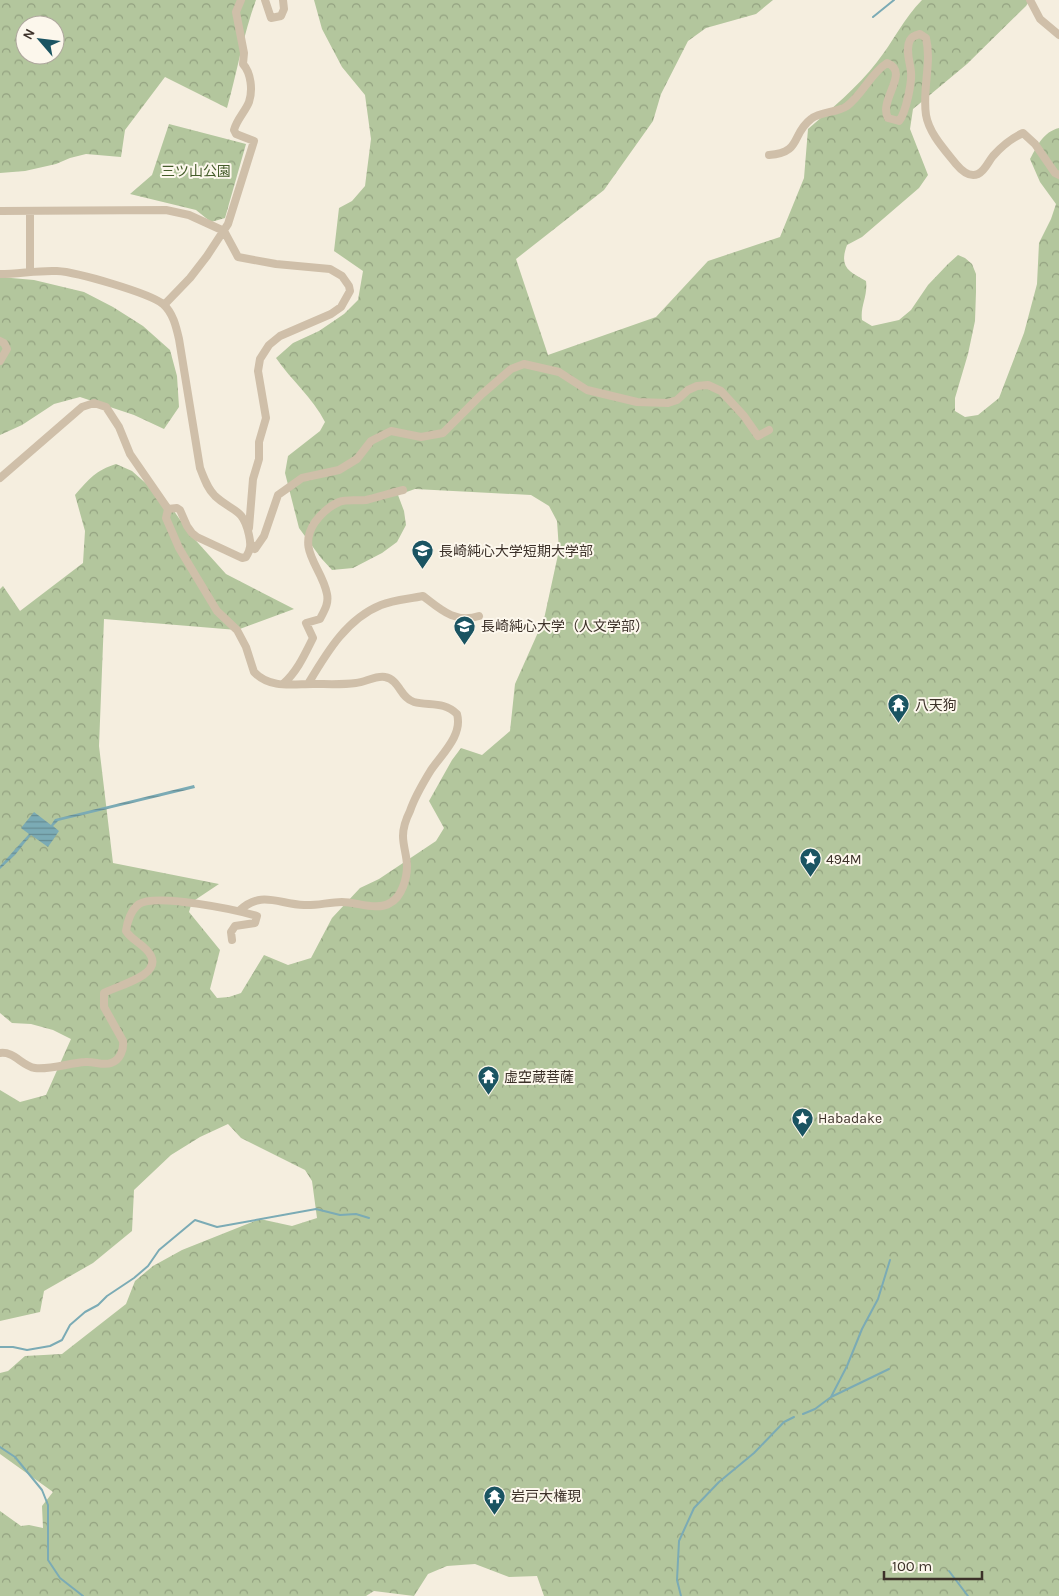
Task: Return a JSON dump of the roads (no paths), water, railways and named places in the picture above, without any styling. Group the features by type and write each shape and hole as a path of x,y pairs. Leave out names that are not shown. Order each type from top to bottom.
{"street":[{"path":"164,305 190,278 224,231 231,216 254,141 236,134 234,130 236,120 249,102 251,89 250,77 246,67 242,64 244,53 236,12 241,0"},
{"path":"264,0 271,18 281,16 284,9 283,0"},
{"path":"1030,0 1040,19 1059,35"},
{"path":"769,155 788,151 810,120 818,115 845,107 857,98 880,67 887,63 893,65 896,70 896,76 886,106 886,114 888,118 899,121 906,106 911,74 908,51 910,40 914,35 920,34 926,38 929,50 925,99 926,116 930,128 938,141 960,168 966,174 978,174 1003,146 1015,136 1023,133 1035,144 1055,173 1059,175"},
{"path":"0,210 166,210 189,216 224,231 238,257 276,264 330,269 342,276 349,286 350,292 340,307 330,314 280,336 269,345 260,359 258,371 266,418 259,442 258,460 253,479 248,532"},
{"path":"30,211 30,272"},
{"path":"0,274 58,271 72,273 147,295 164,305 175,321 200,468 206,483 215,496 234,508 246,521 251,544 255,549 264,536 278,495 302,478 339,470 357,459 371,441 392,431 421,437 443,432 511,369 524,364 559,372 587,390 637,402 668,403 677,400 688,390 697,386 708,385 721,391 744,416 758,436 769,430"},
{"path":"0,341 4,343 7,349 0,361"},
{"path":"0,478 82,407 94,403 106,407 113,416 130,454 168,509 166,518 179,548 217,611 237,630 246,647 254,672 272,683 283,684 357,683 384,676 393,680 408,699 414,702 443,705 451,708 457,714 458,719 453,739 417,793 404,825 406,877 402,890 391,903 382,906 341,902 303,906 264,899 250,903 239,911"},
{"path":"283,684 289,680 313,638 306,623 320,619 327,605 327,594 307,545 309,531 319,517 342,501 364,500 403,490"},
{"path":"168,509 176,508 180,510 192,533 227,552 242,558 246,557 251,544"},
{"path":"308,684 328,651 349,626 381,605 423,596 446,614 470,619 479,616"},
{"path":"0,1053 14,1056 33,1068 88,1062 105,1064 113,1063 119,1059 124,1047 123,1041 104,1007 104,993 140,977 150,970 151,956 126,931 131,914 141,903 186,902 257,916 255,923 235,926 231,932 232,940"}],"water":[{"path":"194,785 195,788 58,821 53,826 59,831 48,847 31,835 15,855 0,869 0,866 29,834 21,828 34,812 51,825 55,819"}],"waterway":[{"path":"873,17 894,0"},
{"path":"0,1347 27,1350 50,1346 62,1340 70,1325 85,1312 98,1305 107,1296 134,1278 148,1266 159,1250 195,1220 217,1227 316,1209 340,1215 356,1214 369,1218"},
{"path":"803,1414 815,1409 831,1397 878,1299 890,1260"},
{"path":"831,1397 889,1369"},
{"path":"681,1596 677,1580 679,1541 694,1508 719,1482 754,1453 784,1422 794,1417"},
{"path":"0,1447 15,1457 42,1490 48,1505 48,1560 60,1578 83,1596"},
{"path":"949,1571 968,1596"}],"place":[{"name":"長崎純心大学短期大学部","path":"423,570"},
{"name":"長崎純心大学（人文学部）","path":"465,645"},
{"name":"八天狗","path":"899,724"},
{"name":"494M","path":"810,878"},
{"name":"虚空蔵菩薩","path":"488,1096"},
{"name":"Habadake","path":"802,1137"},
{"name":"岩戸大権現","path":"495,1515"}],"park label":[{"name":"三ツ山公園","path":"196,171"}]}
